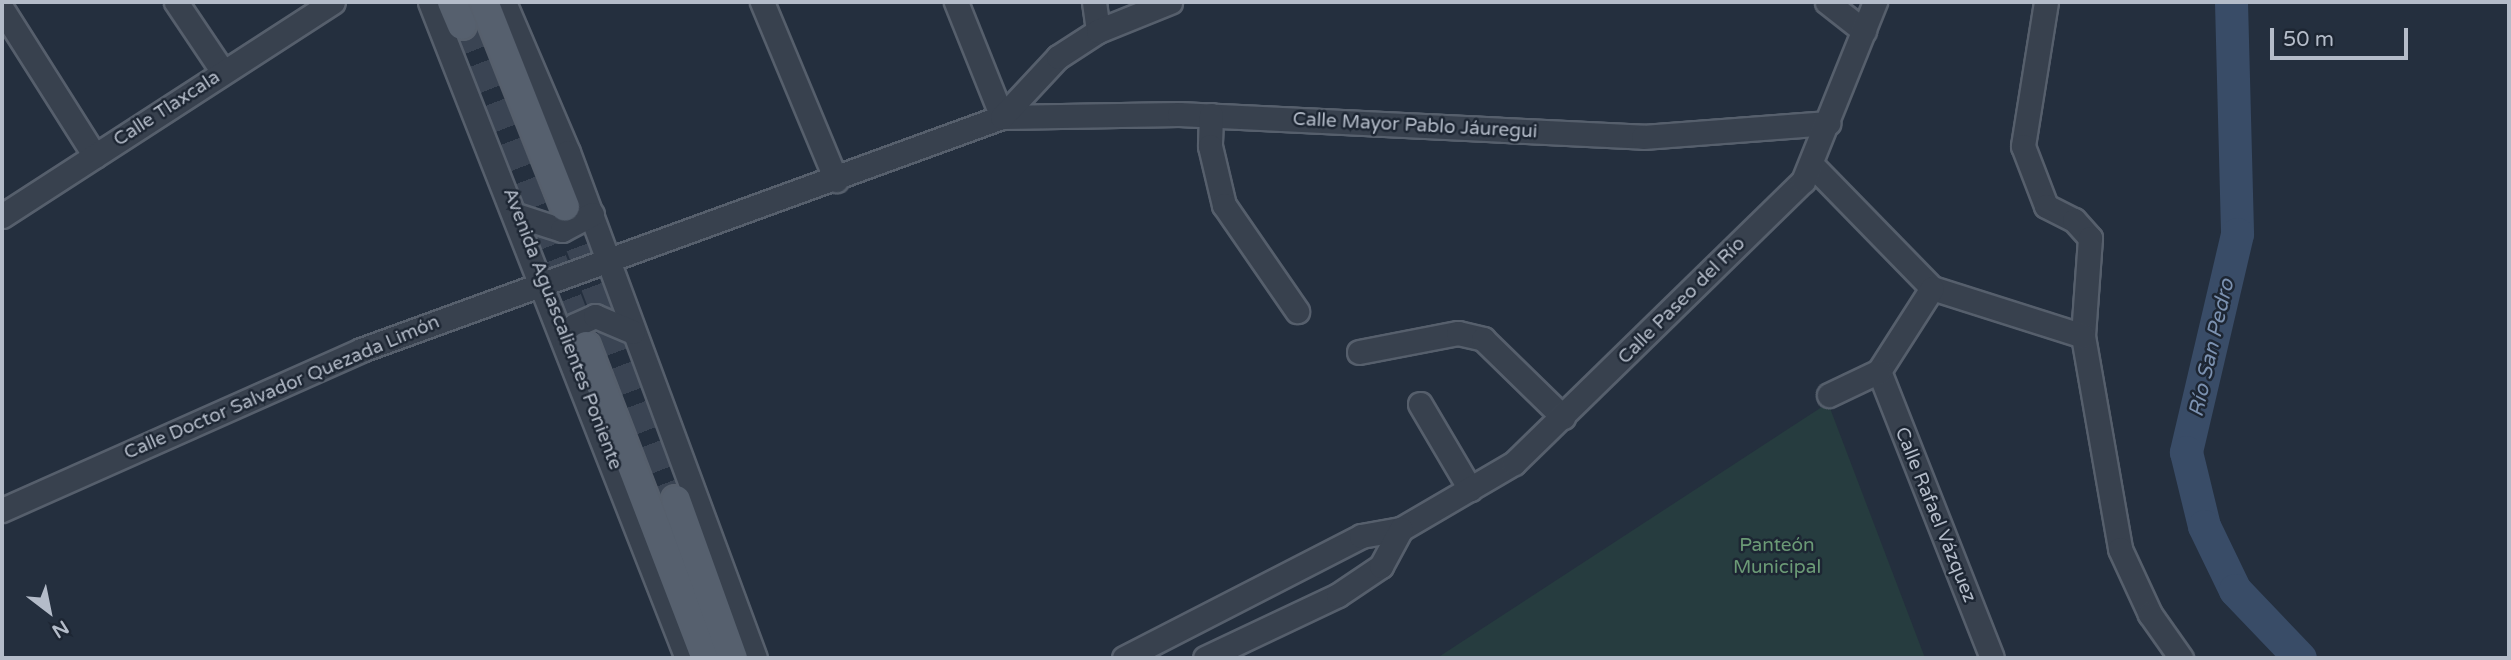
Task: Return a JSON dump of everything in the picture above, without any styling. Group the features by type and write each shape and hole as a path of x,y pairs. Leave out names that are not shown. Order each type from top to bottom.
{"main road":[{"path":"484,2 565,207"},
{"name":"Avenida Aguascalientes Poniente","path":"576,344 706,658"},
{"path":"676,500 733,658"}],"street":[{"path":"176,2 223,72"},
{"name":"Calle Tlaxcala","path":"2,216 333,2"},
{"name":"Avenida Aguascalientes Poniente","path":"430,2 544,282 576,344 687,658"},
{"path":"504,2 592,215 755,658"},
{"path":"762,2 836,180"},
{"path":"956,2 1002,117 1036,77 1098,31 1170,2"},
{"path":"1094,2 1098,31"},
{"path":"1827,2 1864,31"},
{"name":"Calle Paseo del Río","path":"1124,658 1361,536 1401,530 1514,463 1814,167 1875,2"},
{"path":"2046,2 2023,146 2046,206 2074,220 2090,238 2083,336 2120,549 2150,614 2181,658"},
{"path":"2,9 95,156"},
{"path":"1211,115 1210,146 1223,205 1297,311"},
{"name":"Calle Mayor Pablo Jáuregui","path":"1002,117 1211,115 1643,137 1828,124"},
{"name":"Calle Doctor Salvador Quezada Limón","path":"2,510 361,351 544,282 836,180 1002,117"},
{"path":"1814,167 1932,288 2083,336"},
{"path":"519,216 562,230 592,215"},
{"path":"1829,395 1878,371 1932,288"},
{"path":"576,344 575,326 595,316 634,332"},
{"path":"1359,352 1458,332 1483,339 1563,417"},
{"name":"Calle Rafael Vázquez","path":"1878,371 1992,658"},
{"path":"1420,404 1470,489"},
{"path":"1205,658 1338,595 1381,566 1401,530"}],"green space":[{"name":"Panteón Municipal","path":"1828,403 1925,658 1437,658"}],"waterway":[{"name":"Río San Pedro","path":"2231,2 2237,234 2186,452 2204,526 2235,590 2300,658"}],"tunnel":[{"path":"462,25 586,346"},
{"path":"565,207 676,500"}]}
